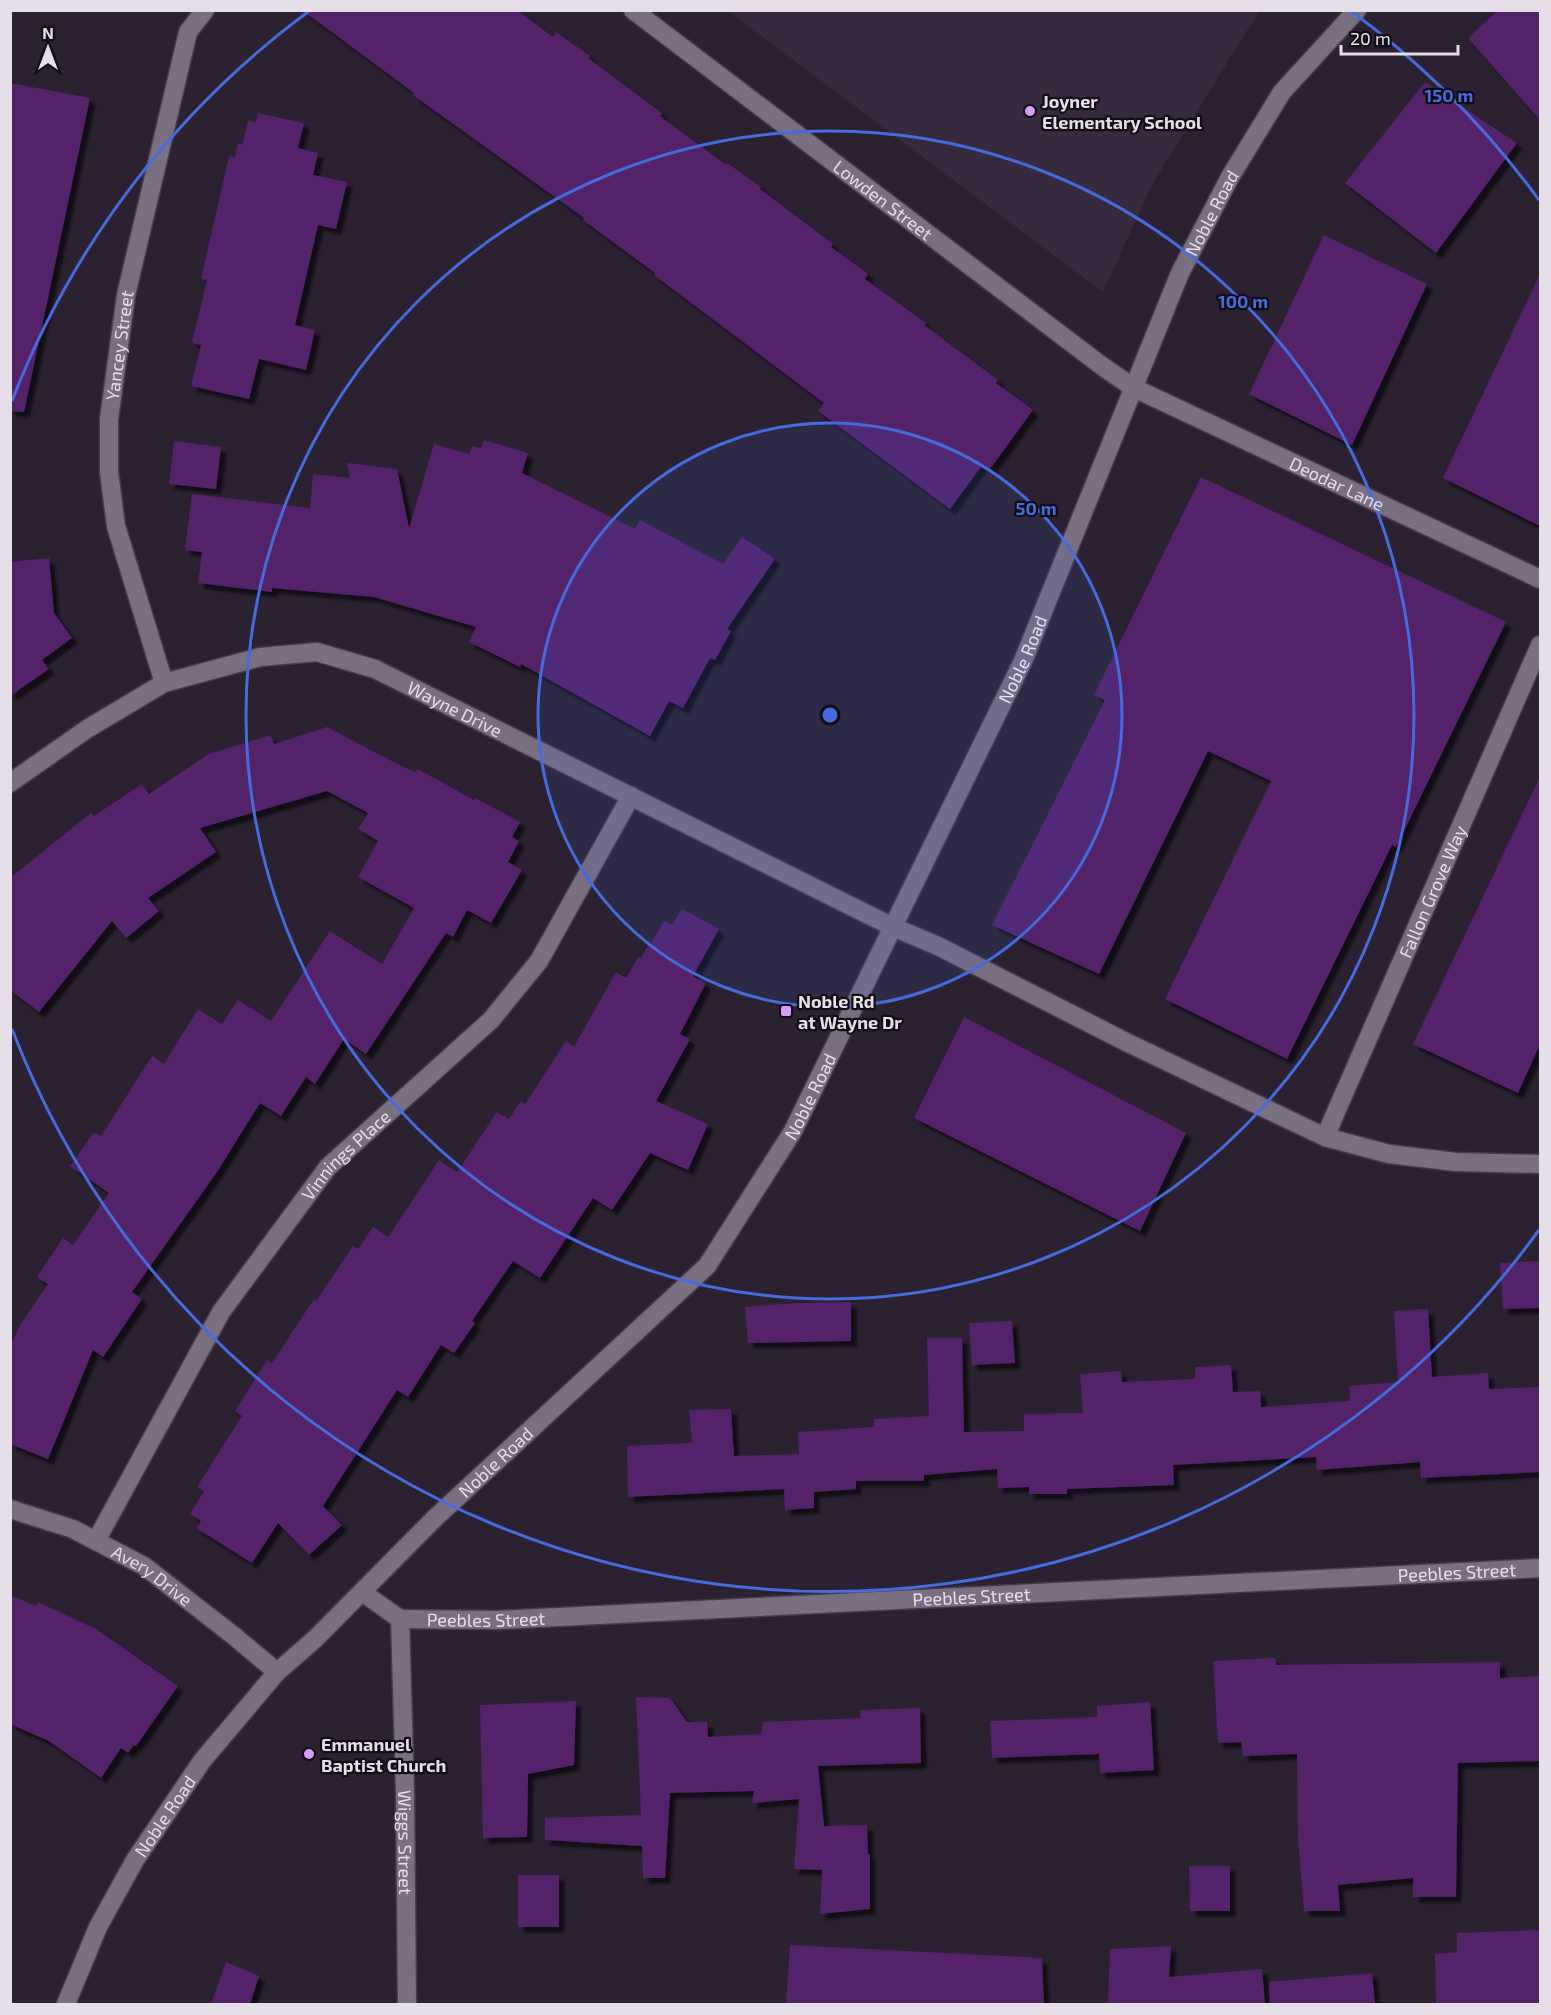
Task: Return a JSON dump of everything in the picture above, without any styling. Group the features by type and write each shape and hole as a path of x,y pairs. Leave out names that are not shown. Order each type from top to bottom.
{"street":[{"name":"Yancey Street","path":"164,683 116,526 109,472 109,419 126,295 188,32 205,10"},
{"name":"Lowden Street","path":"633,10 1134,388"},
{"name":"Noble Road","path":"66,2004 98,1927 135,1860 202,1761 277,1672 315,1639 435,1518 707,1266 793,1131 1023,661 1180,273 1230,177 1282,92 1357,10"},
{"name":"Deodar Lane","path":"1134,388 1540,579"},
{"name":"Fallon Grove Way","path":"1325,1137 1540,645"},
{"name":"Wayne Drive","path":"10,783 87,729 164,683 260,657 317,652 375,669 893,927"},
{"name":"Vinnings Place","path":"96,1541 221,1312 328,1167 491,1020 539,961 631,796"},
{"path":"893,927 938,946 1126,1042 1325,1137 1389,1154 1456,1162 1540,1164"},
{"name":"Avery Drive","path":"10,1509 73,1529 144,1566 277,1672"},
{"name":"Peebles Street","path":"400,1619 497,1620 1540,1568"},
{"path":"362,1592 400,1619"},
{"name":"Wiggs Street","path":"400,1619 405,1791 407,2004"}],"shaded area":[{"name":"Joyner Elementary School","path":"728,11 1259,11 1152,185 1103,292"}],"building":[{"path":"302,10 517,10 553,37 556,32 590,56 588,58 662,113 660,116 726,165 727,163 761,187 760,189 833,244 831,247 868,274 865,279 926,323 924,325 998,380 996,383 1033,410 990,469 983,464 950,509 818,411 824,403 654,275 655,273 583,220 584,218 413,95 414,93"},
{"path":"1498,10 1540,10 1540,120 1468,38"},
{"path":"1425,82 1517,143 1436,253 1345,183"},
{"path":"10,83 90,98 24,412 10,411"},
{"path":"258,113 304,123 298,148 318,153 313,175 347,182 336,229 318,225 295,325 315,330 306,370 259,359 249,399 191,386 201,345 192,343 207,280 201,279 229,156 235,157 238,143 242,145 248,121 256,122"},
{"path":"1324,235 1427,284 1352,445 1249,394"},
{"path":"1540,274 1540,526 1443,478"},
{"path":"484,440 528,453 522,473 635,529 640,520 723,564 742,537 775,559 727,629 731,631 715,660 710,658 683,708 669,701 650,736 521,664 520,667 469,642 476,627 374,597 272,588 272,592 198,583 202,552 185,550 192,494 310,508 313,474 350,478 347,463 397,469 409,528 434,444 469,454 472,446 481,448"},
{"path":"174,441 221,447 216,489 169,484"},
{"path":"1201,477 1506,622 1396,847 1392,845 1287,1059 1165,999 1271,781 1208,751 1099,974 992,925 1105,700 1094,695"},
{"path":"49,558 54,613 72,638 42,660 49,669 10,696 10,562"},
{"path":"327,727 403,767 416,772 418,769 520,822 512,837 519,841 508,862 522,870 491,923 467,910 453,937 446,933 366,1054 344,1039 315,1084 306,1077 281,1116 260,1103 217,1172 132,1292 142,1299 103,1357 93,1350 48,1459 10,1444 10,1348 20,1325 48,1284 37,1277 63,1238 73,1245 109,1193 70,1166 94,1132 101,1136 152,1056 164,1064 198,1009 222,1024 238,1000 271,1021 330,931 382,964 414,908 358,877 378,841 358,829 368,813 327,791 200,828 216,852 148,898 159,911 126,938 112,921 39,1012 10,990 10,878 91,813 94,816 142,784 149,794 209,754 271,735 274,744"},
{"path":"1540,777 1540,1044 1518,1093 1413,1044"},
{"path":"682,909 719,929 693,976 706,983 680,1034 690,1039 656,1101 708,1124 688,1170 650,1153 612,1210 593,1198 540,1278 513,1261 472,1321 475,1323 454,1353 441,1345 408,1397 397,1390 323,1506 342,1525 309,1555 278,1523 252,1563 196,1528 201,1521 190,1514 204,1491 197,1487 242,1416 235,1411 267,1360 272,1363 314,1299 316,1301 353,1246 358,1249 373,1227 388,1237 439,1160 457,1172 497,1112 509,1119 521,1101 525,1104 566,1041 574,1047 616,972 626,978 638,957 641,958 648,945 650,946 664,921 672,925"},
{"path":"964,1017 1186,1133 1140,1231 914,1118"},
{"path":"1540,1261 1540,1308 1503,1309 1500,1263"},
{"path":"851,1302 851,1341 748,1343 745,1307"},
{"path":"1428,1309 1432,1377 1488,1373 1489,1389 1540,1387 1540,1472 1421,1478 1420,1462 1317,1470 1316,1457 1173,1465 1174,1485 1067,1489 1067,1494 1029,1494 1029,1487 998,1488 997,1469 924,1475 924,1481 856,1481 856,1489 814,1492 814,1508 785,1510 784,1489 628,1497 627,1446 692,1443 689,1410 731,1409 734,1456 799,1454 798,1432 874,1427 874,1419 929,1416 927,1338 962,1338 964,1432 1024,1431 1024,1414 1083,1413 1080,1374 1121,1371 1122,1382 1195,1379 1195,1367 1231,1365 1233,1392 1260,1391 1261,1407 1350,1401 1349,1386 1398,1382 1394,1311"},
{"path":"1012,1321 1015,1363 972,1365 969,1323"},
{"path":"10,1595 36,1606 38,1602 96,1629 178,1686 136,1746 134,1745 128,1753 121,1748 101,1778 49,1741 10,1724"},
{"path":"1275,1658 1276,1665 1500,1662 1500,1678 1540,1676 1540,1761 1458,1763 1456,1897 1413,1897 1413,1878 1338,1885 1340,1911 1304,1911 1298,1839 1297,1754 1243,1756 1241,1742 1218,1743 1213,1661"},
{"path":"636,1697 670,1698 687,1722 707,1722 708,1737 761,1734 763,1722 861,1718 860,1710 920,1708 921,1763 818,1766 824,1826 867,1825 868,1854 870,1854 870,1909 820,1914 822,1870 794,1869 799,1799 752,1803 754,1791 670,1793 665,1878 643,1878 642,1846 545,1840 545,1818 641,1815"},
{"path":"576,1701 574,1765 528,1774 527,1837 483,1838 480,1705"},
{"path":"1150,1702 1154,1770 1100,1773 1099,1754 992,1758 990,1721 1097,1717 1097,1706"},
{"path":"1189,1866 1230,1866 1230,1911 1190,1911"},
{"path":"518,1875 559,1875 559,1927 518,1927"},
{"path":"1540,1930 1540,2004 1436,2004 1435,1954 1457,1952 1457,1933"},
{"path":"790,1945 1042,1958 1044,2004 786,2004"},
{"path":"1171,1946 1169,1977 1262,1969 1265,2004 1108,2004 1110,1949"},
{"path":"226,1962 259,1976 250,2004 211,2004"},
{"path":"1372,1973 1375,2004 1270,2004 1269,1982"}],"place":[{"name":"Joyner Elementary School","path":"1030,111"},
{"name":"Noble Rd at Wayne Dr","path":"786,1011"},
{"name":"Emmanuel Baptist Church","path":"309,1754"}]}
